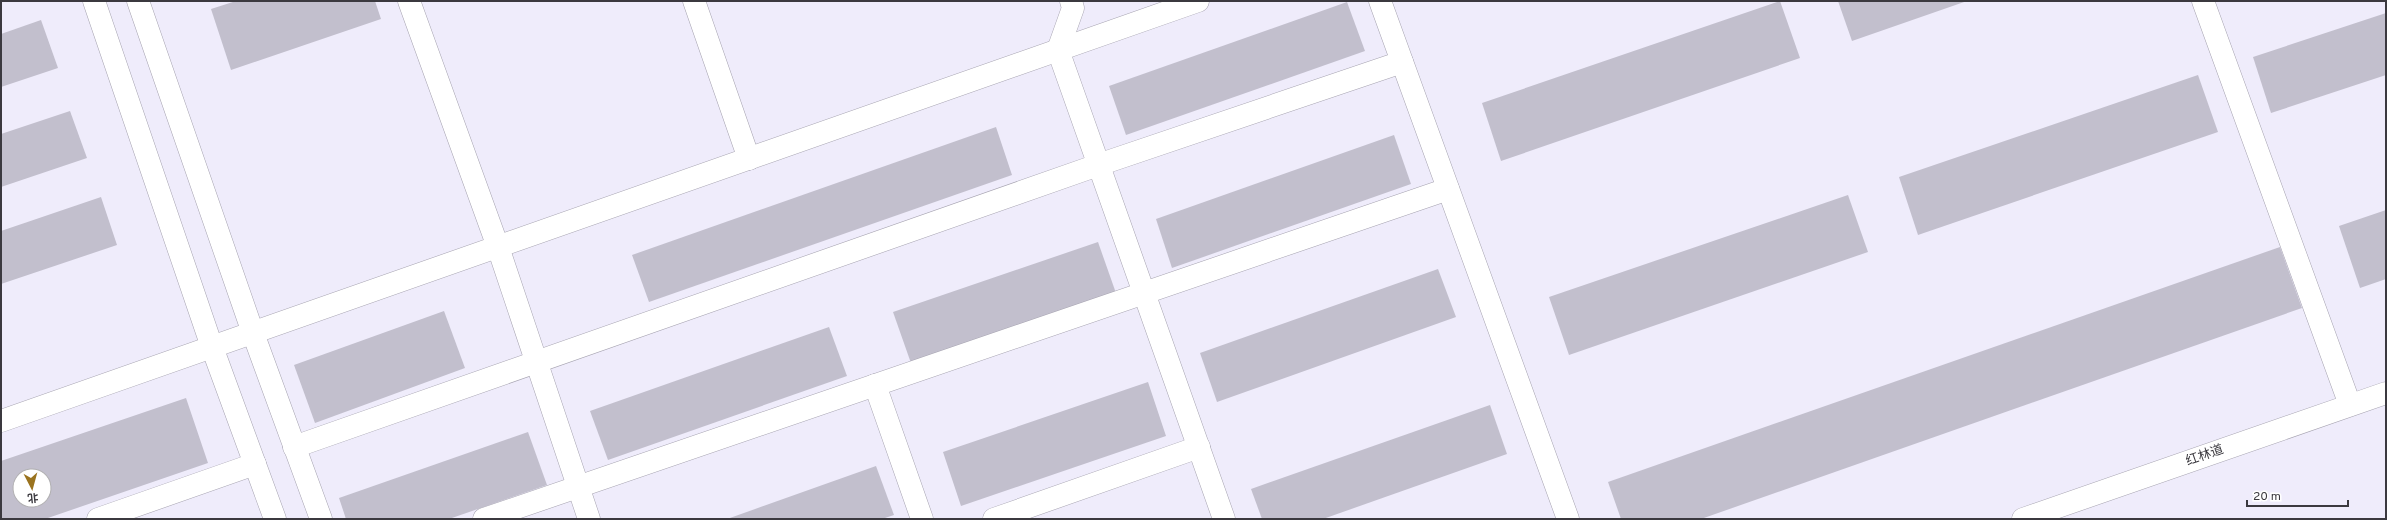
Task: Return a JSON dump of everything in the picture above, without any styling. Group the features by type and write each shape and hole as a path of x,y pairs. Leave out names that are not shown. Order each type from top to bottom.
{"street":[{"path":"94,1 212,348 275,519"},
{"path":"138,1 253,333 321,519"},
{"path":"409,1 498,247 589,519"},
{"path":"694,1 750,159"},
{"path":"1071,1 1073,8 1058,50 1224,519"},
{"path":"1,421 1198,1"},
{"path":"1380,1 1568,519"},
{"path":"2203,1 2350,405"},
{"path":"294,447 1098,165 1402,62"},
{"path":"484,519 1448,189"},
{"path":"875,385 922,519"},
{"name":"红林道","path":"2023,519 2386,393"},
{"path":"994,519 1199,447"},
{"path":"98,519 255,464"}],"building":[{"path":"236,1 375,1 381,19 231,70 211,9"},
{"path":"1780,1 1800,58 1501,161 1482,103"},
{"path":"1838,1 1967,1 1852,41"},
{"path":"1347,2 1365,51 1126,135 1109,86"},
{"path":"2386,13 2386,75 2271,113 2253,57"},
{"path":"41,20 58,68 1,87 1,34"},
{"path":"2198,75 2218,132 1918,235 1899,177"},
{"path":"70,111 87,158 1,187 1,134"},
{"path":"996,127 1012,175 649,302 632,255"},
{"path":"1394,135 1411,184 1172,268 1156,219"},
{"path":"1848,195 1868,252 1569,355 1549,297"},
{"path":"101,197 117,245 1,284 1,231"},
{"path":"2386,210 2386,279 2360,288 2339,226"},
{"path":"1098,242 1117,296 912,366 893,312"},
{"path":"2280,247 2302,308 1701,519 1621,519 1608,482"},
{"path":"1438,269 1456,317 1217,402 1200,353"},
{"path":"444,311 465,368 315,423 294,365"},
{"path":"829,327 847,376 608,460 590,411"},
{"path":"1148,382 1166,436 961,506 943,452"},
{"path":"186,398 208,463 45,519 1,519 1,461"},
{"path":"1490,405 1507,454 1323,519 1262,519 1251,489"},
{"path":"528,432 547,485 449,519 346,519 339,498"},
{"path":"876,466 894,515 882,519 727,519"}]}
